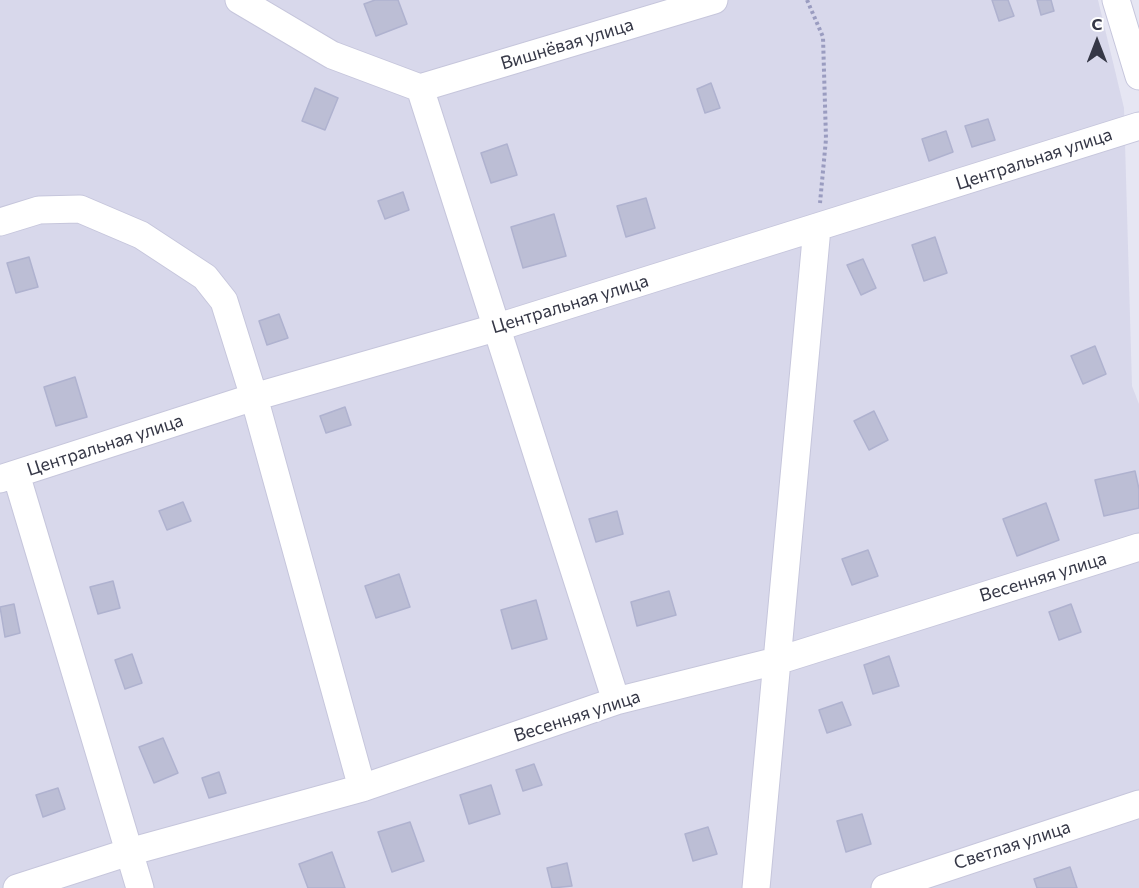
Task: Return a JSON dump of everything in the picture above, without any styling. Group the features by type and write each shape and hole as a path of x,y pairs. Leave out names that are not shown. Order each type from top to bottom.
{"street":[{"path":"239,0 332,55 420,88 616,701"},
{"name":"Вишнёвая улица","path":"420,88 714,0"},
{"path":"1116,0 1139,76"},
{"name":"Центральная улица","path":"8,476 254,397 495,328 1139,126"},
{"path":"0,222 39,210 80,209 141,236 205,277 224,301 254,397 362,788"},
{"path":"756,888 780,660 818,228"},
{"path":"8,476 140,888"},
{"name":"Весенняя улица","path":"17,888 129,852 362,788 616,701 780,660 1139,547"},
{"name":"Светлая улица","path":"885,888 1139,804"}],"path":[{"path":"807,0 823,37 826,139 818,228"}],"shaded area":[{"path":"0,0 1098,0 1124,108 1132,386 1139,404 1139,888 0,888"}],"building":[{"path":"375,0 398,0 407,24 376,36 364,4"},
{"path":"992,0 1008,0 1014,16 999,21"},
{"path":"1037,0 1051,0 1054,11 1041,15"},
{"path":"711,83 720,108 705,113 697,89"},
{"path":"315,88 338,98 325,130 302,121"},
{"path":"988,119 995,140 972,147 965,126"},
{"path":"946,131 953,152 929,161 922,139"},
{"path":"507,144 517,175 491,183 481,153"},
{"path":"403,192 409,210 385,219 378,201"},
{"path":"646,198 655,228 626,237 617,206"},
{"path":"554,214 566,256 523,268 511,227"},
{"path":"935,237 947,273 924,281 912,245"},
{"path":"29,257 38,287 16,293 7,263"},
{"path":"863,259 876,288 861,295 847,265"},
{"path":"279,314 288,338 267,345 259,321"},
{"path":"1095,346 1106,374 1083,384 1071,356"},
{"path":"75,377 87,417 56,426 44,387"},
{"path":"345,407 351,425 326,433 320,416"},
{"path":"874,411 888,440 869,450 854,421"},
{"path":"1135,471 1139,489 1139,508 1104,516 1095,480"},
{"path":"183,502 191,521 167,530 159,511"},
{"path":"1046,503 1059,540 1017,556 1003,519"},
{"path":"617,511 623,534 596,542 589,519"},
{"path":"868,550 878,576 852,585 842,559"},
{"path":"399,574 410,607 376,618 365,586"},
{"path":"113,581 120,608 98,614 90,587"},
{"path":"669,591 676,615 637,626 631,602"},
{"path":"536,600 547,639 512,649 501,610"},
{"path":"14,604 20,633 5,637 0,607"},
{"path":"1071,604 1081,632 1059,640 1049,612"},
{"path":"132,654 142,683 125,689 115,660"},
{"path":"889,656 899,686 873,694 864,665"},
{"path":"842,702 851,725 827,733 819,710"},
{"path":"163,738 178,773 154,783 139,747"},
{"path":"534,764 542,785 523,791 516,770"},
{"path":"219,772 226,793 209,798 202,778"},
{"path":"491,785 500,814 469,824 460,795"},
{"path":"58,788 65,809 43,817 36,795"},
{"path":"862,814 871,844 846,852 837,821"},
{"path":"410,822 424,861 392,872 378,832"},
{"path":"708,827 717,854 693,861 685,834"},
{"path":"332,852 345,888 308,888 299,864"},
{"path":"567,863 572,886 552,888 547,868"},
{"path":"1070,867 1077,888 1037,888 1034,879"}]}
